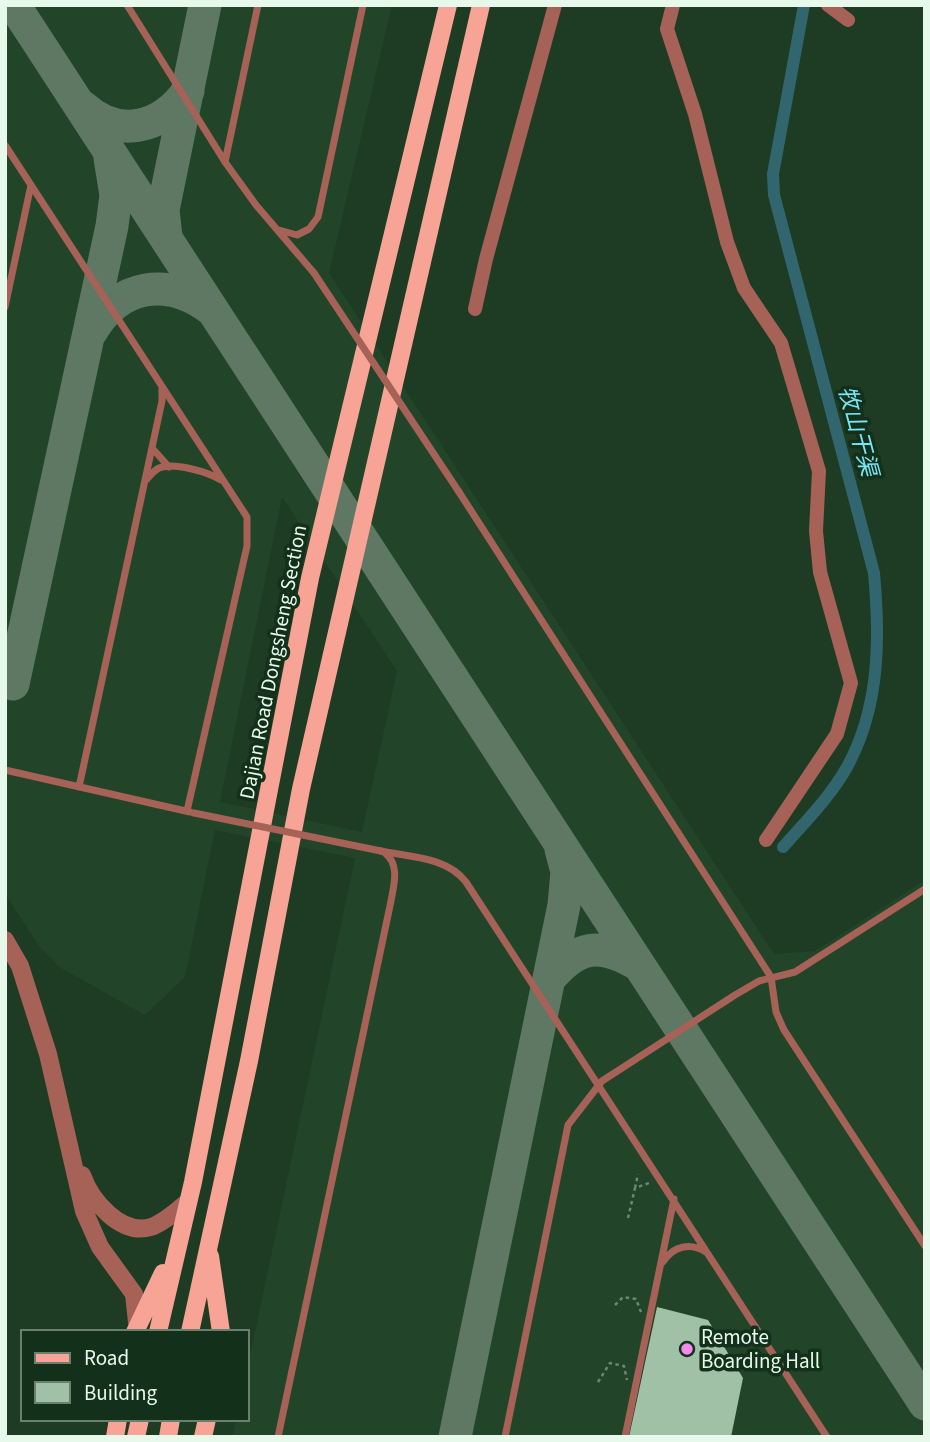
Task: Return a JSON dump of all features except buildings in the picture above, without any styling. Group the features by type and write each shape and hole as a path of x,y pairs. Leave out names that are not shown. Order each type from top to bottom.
{"main road":[{"name":"Dajian Road Dongsheng Section","path":"158,1330 188,1202 310,578 448,5"},
{"path":"190,1330 249,1060 301,789 481,5"},
{"path":"208,1245 221,1330"},
{"path":"136,1327 177,1248"}],"street":[{"path":"475,309 555,5"},
{"path":"673,5 667,29 695,114 727,242 744,288 781,343 819,471 816,531 820,572 851,683 837,734 766,840"},
{"path":"828,5 848,20"},
{"path":"5,940 20,966 48,1054 84,1211 100,1247 134,1294 136,1327"},
{"path":"65,1126 87,1189 103,1209 122,1224 138,1230 155,1227 188,1202"}],"lane":[{"path":"127,5 225,162 314,273 459,492 771,976 776,1012 783,1030 925,1246"},
{"path":"225,162 258,5"},
{"path":"276,228 297,235 309,229 318,217 363,5"},
{"path":"5,145 160,380 250,525 191,812"},
{"path":"5,307 31,184"},
{"path":"79,787 163,401 160,380"},
{"path":"152,448 170,467"},
{"path":"146,481 159,468 170,467 206,473 225,482"},
{"path":"5,770 191,812 441,863 460,874 600,1083 827,1437"},
{"path":"278,1437 391,901 394,866 388,855 381,851"},
{"path":"505,1437 568,1125 600,1083 735,995 771,976 795,972 806,966 925,890"},
{"path":"625,1437 674,1199"},
{"path":"659,1272 664,1258 683,1246 700,1248 709,1254"}],"path":[{"path":"628,1218 638,1174"},
{"path":"635,1188 662,1179"},
{"path":"615,1306 623,1297 636,1299 647,1328"},
{"path":"598,1382 610,1363 624,1366 632,1404"}],"shaded area":[{"path":"5,5 392,5 329,273 774,954 815,951 925,880 925,1437 233,1437 236,1421 248,1421 248,1365 355,858 215,830 185,977 145,1015 59,967 39,946 5,894","holes":["282,497 397,671 362,832 220,802"]}],"waterway":[{"name":"牧山干渠","path":"783,847 833,788 858,744 872,697 877,648 874,573 774,195 773,174 804,5"}],"taxiway":[{"path":"14,5 925,1404"},
{"path":"166,237 163,210 205,5"},
{"path":"83,107 110,123 139,125 165,114 188,91"},
{"path":"13,684 112,226 116,195 110,158"},
{"path":"91,332 115,304 145,290 178,292 211,309"},
{"path":"455,1437 564,905 567,872 561,849"},
{"path":"549,979 570,959 590,951 611,952 637,964"}],"place":[{"name":"Remote Boarding Hall","path":"687,1349"}]}
